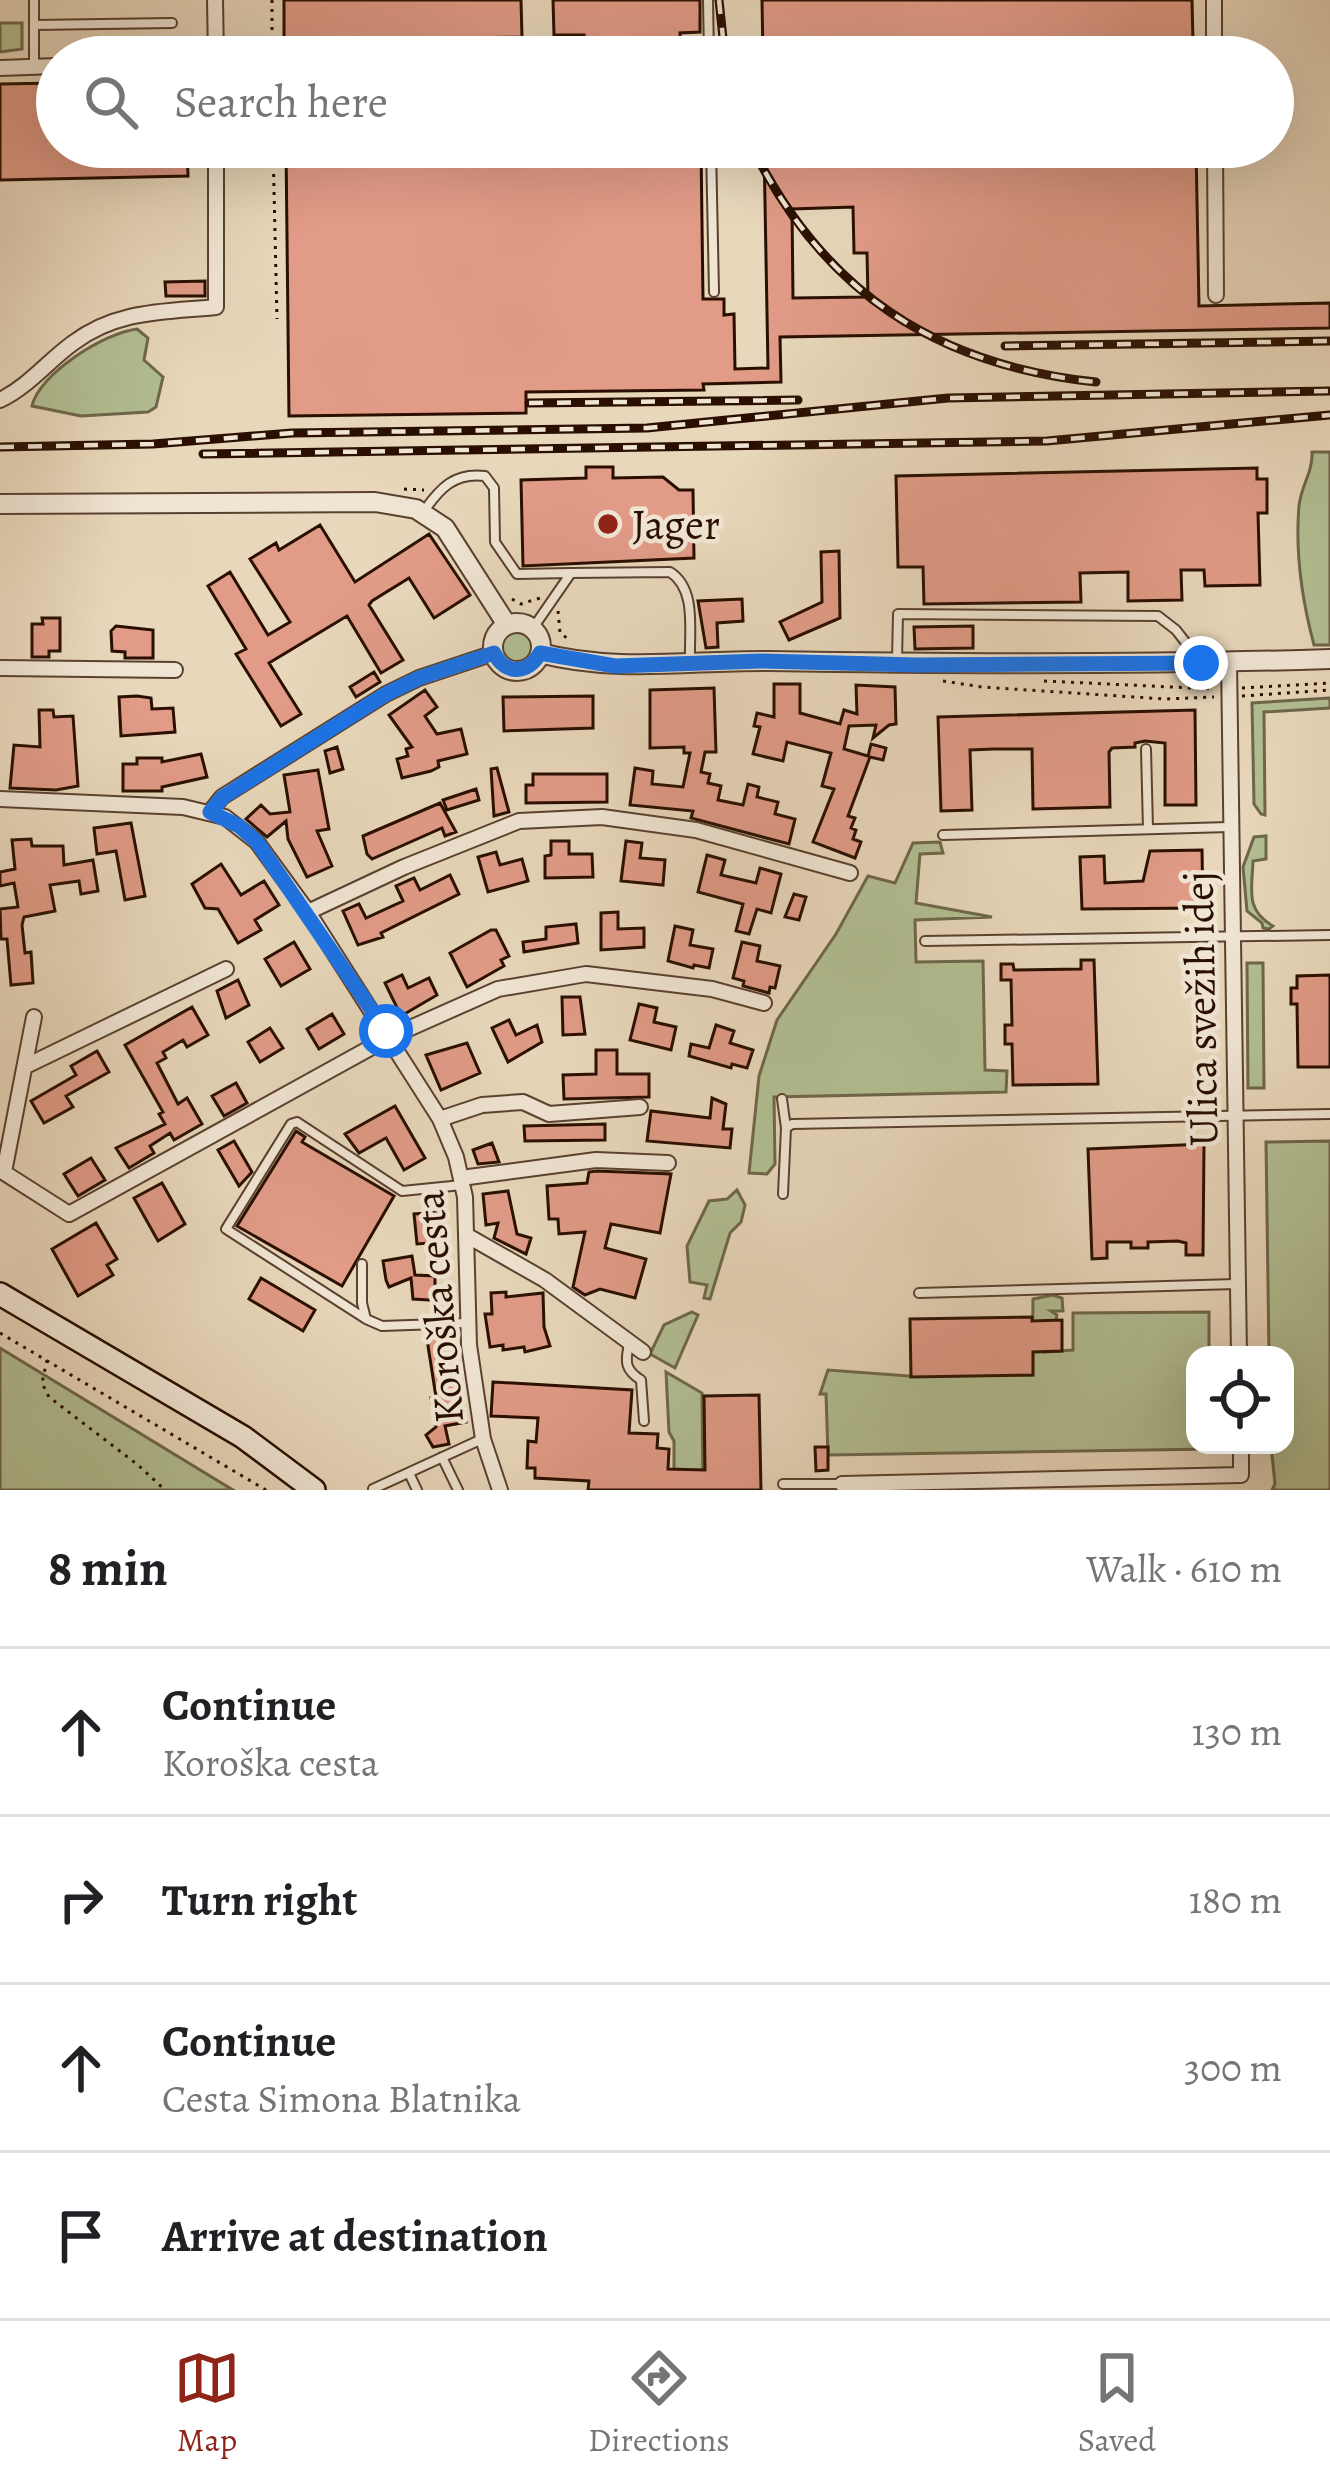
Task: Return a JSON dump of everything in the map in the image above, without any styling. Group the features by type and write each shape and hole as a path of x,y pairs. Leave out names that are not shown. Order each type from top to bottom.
{"main road":[{"path":"0,1294 243,1437 314,1490"}],"street":[{"path":"215,0 216,36"},
{"path":"1214,0 1214,36"},
{"path":"0,68 34,67"},
{"path":"0,400 72,344 107,324 163,309 216,307 216,168"},
{"path":"1215,168 1216,295"},
{"path":"0,504 375,502 422,513 445,528 507,625"},
{"path":"516,622 533,628 540,653 535,662 517,671 507,669 494,653 495,636 516,622"},
{"path":"210,812 239,786 386,694 494,653"},
{"path":"540,653 615,666 1330,659"},
{"name":"Ulica svežih idej","path":"1229,662 1239,1346"},
{"path":"0,668 175,670"},
{"name":"Koroška cesta","path":"0,800 210,812 239,826 257,842 308,912 440,1119 462,1182 468,1323 483,1439 500,1490"},
{"path":"308,912 519,820 602,817 696,830 850,873"},
{"path":"26,1066 226,969"},
{"path":"34,1016 2,1171 70,1214 390,1037 498,989 586,974 712,989 764,1003"},
{"path":"440,1119 482,1105 524,1102 550,1114 640,1107"},
{"path":"462,1182 596,1160 668,1162"},
{"path":"466,1235 544,1280 636,1347"},
{"path":"842,1487 1242,1482"}],"lane":[{"path":"34,0 34,67"},
{"path":"708,0 709,36"},
{"path":"34,25 172,22"},
{"path":"711,168 714,292"},
{"path":"422,513 451,481 484,476 494,488 495,542 517,574 670,572 683,580 688,593 691,663"},
{"path":"533,628 571,573"},
{"path":"897,664 898,614 1158,616 1176,629 1201,663"},
{"path":"1146,749 1148,829"},
{"path":"943,835 1231,827"},
{"path":"925,941 1330,935"},
{"path":"782,1099 786,1128 783,1193"},
{"path":"786,1128 1330,1114"},
{"path":"462,1182 402,1191 297,1122 291,1124 226,1229 382,1326 468,1323"},
{"path":"362,1264 362,1304 367,1319"},
{"path":"919,1293 1238,1284"},
{"path":"636,1347 625,1364 641,1380 644,1421"},
{"path":"373,1489 483,1439"},
{"path":"442,1457 458,1490"},
{"path":"409,1474 417,1490"},
{"path":"784,1484 842,1487"}],"path":[{"path":"272,0 272,36"},
{"path":"274,168 277,319"},
{"path":"400,489 421,489 434,496"},
{"path":"511,599 521,604 539,597 560,612 560,634 574,644 568,661"},
{"path":"928,675 972,676"},
{"path":"944,681 1166,699 1330,683"},
{"path":"1043,681 1192,691 1330,691"},
{"path":"0,1333 266,1490"},
{"path":"47,1360 42,1383 49,1397 165,1490"}],"green space":[{"path":"0,23 22,23 22,49 0,52"},
{"path":"137,329 148,338 144,360 163,377 156,407 148,412 81,416 32,406 47,381 75,357 108,338"},
{"path":"1312,452 1330,452 1330,645 1314,645 1299,559 1299,506"},
{"path":"517,629 530,634 535,647 530,660 517,665 504,660 499,647 504,634"},
{"path":"1330,698 1330,708 1264,712 1265,815 1261,814 1254,804 1252,703"},
{"path":"1266,836 1266,859 1253,861 1252,890 1258,913 1273,926 1269,929 1247,911 1243,867 1254,837"},
{"path":"940,842 943,853 920,854 916,903 992,917 915,920 916,962 983,961 985,1070 1007,1071 1006,1092 774,1097 775,1164 767,1174 749,1173 759,1076 777,1020 836,934 868,876 895,883 913,843"},
{"path":"1247,963 1263,963 1264,1088 1248,1088"},
{"path":"1330,1141 1330,1490 1272,1490 1272,1454 1294,1454 1294,1346 1269,1346 1266,1142"},
{"path":"737,1190 745,1205 741,1222 730,1233 710,1299 704,1298 707,1285 690,1282 687,1246 709,1201 727,1199"},
{"path":"1062,1298 1063,1311 1051,1311 1057,1315 1049,1321 1044,1352 1073,1350 1073,1313 1209,1312 1209,1346 1186,1346 1186,1449 828,1455 826,1394 820,1394 828,1370 909,1376 1032,1375 1033,1299"},
{"path":"692,1312 698,1315 675,1368 650,1354 664,1325"},
{"path":"0,1348 233,1490 0,1490"},
{"path":"666,1372 702,1393 703,1490 674,1490"}],"building":[{"path":"284,0 521,0 522,36 284,36"},
{"path":"553,0 700,0 700,32 554,35"},
{"path":"762,0 1192,0 1193,36 763,36"},
{"path":"36,83 36,168 188,168 188,176 0,180 0,84"},
{"path":"286,168 701,168 703,299 724,299 724,315 734,314 735,369 768,368 764,168 1196,168 1199,306 1330,303 1330,328 780,337 781,382 703,384 704,390 526,392 526,413 289,416","holes":["853,207 854,253 867,253 868,297 793,298 792,209"]},
{"path":"205,281 205,296 166,296 165,282"},
{"name":"Jager","path":"586,467 613,467 613,478 663,477 679,490 693,490 694,558 523,566 521,480 586,478"},
{"path":"1257,468 1257,479 1267,479 1267,513 1258,513 1260,585 1205,586 1204,570 1181,570 1182,600 1128,601 1128,572 1080,573 1081,602 924,604 923,567 898,567 896,476"},
{"path":"320,525 355,582 429,534 470,595 434,618 409,578 372,601 369,605 403,660 381,673 347,616 269,663 301,714 281,726 236,654 246,649 208,586 230,572 268,635 290,622 250,559 276,543 279,550"},
{"path":"839,551 840,618 789,640 780,622 822,602 821,552"},
{"path":"742,599 743,621 717,623 718,647 706,648 698,601"},
{"path":"42,618 60,618 60,651 32,657 32,624 43,624"},
{"path":"116,626 153,630 153,658 125,658 125,652 112,651 111,631"},
{"path":"973,626 973,648 915,649 914,627"},
{"path":"374,672 380,682 356,697 350,687"},
{"path":"774,684 800,684 800,713 840,724 844,710 857,714 856,685 895,687 896,724 873,738 876,725 849,726 844,749 868,756 871,744 886,748 883,760 870,757 848,816 855,818 853,839 861,842 855,858 813,842 834,789 822,786 831,753 787,742 783,761 753,754 760,727 754,726 757,713 774,717"},
{"path":"714,688 716,752 705,752 701,772 710,774 708,783 721,786 718,800 743,805 748,784 759,787 757,797 778,802 775,814 795,819 789,844 691,818 693,811 630,805 635,768 653,771 652,784 683,787 690,753 684,753 684,747 650,748 650,690"},
{"path":"425,690 437,707 425,716 437,734 461,729 467,754 402,778 397,759 408,756 406,749 412,747 389,715"},
{"path":"593,696 593,728 504,731 503,697"},
{"path":"119,697 151,698 152,709 173,708 175,732 121,736"},
{"path":"39,710 53,710 54,717 73,716 78,786 10,788 14,745 40,747"},
{"path":"1195,710 1196,805 1165,805 1165,743 1145,741 1109,752 1110,807 1033,809 1032,749 994,749 970,750 972,810 941,811 938,717"},
{"path":"337,747 343,769 330,773 325,751"},
{"path":"201,754 207,777 162,787 162,791 123,791 123,764 137,764 137,758 162,758 162,762"},
{"path":"497,768 509,812 494,816 491,769"},
{"path":"318,770 329,829 317,831 332,866 307,877 288,839 286,821 267,837 246,819 261,805 270,814 290,812 284,775"},
{"path":"533,774 607,774 607,802 526,803 526,785 533,785"},
{"path":"476,789 479,800 447,810 443,800"},
{"path":"440,803 456,832 445,836 442,828 372,859 367,854 363,836"},
{"path":"131,823 145,896 125,900 116,851 97,854 94,828"},
{"path":"31,839 32,846 63,846 64,865 93,860 98,891 81,894 79,881 50,885 55,911 24,917 22,925 25,953 31,952 33,983 11,985 0,909 18,907 14,883 0,886 0,872 15,869 12,840"},
{"path":"551,841 569,841 569,854 592,854 593,877 545,878"},
{"path":"626,841 642,843 640,858 665,860 663,885 621,881"},
{"path":"1202,850 1203,908 1082,909 1080,857 1104,856 1105,883 1143,881 1150,851"},
{"path":"496,852 500,865 522,859 528,881 488,892 478,857"},
{"path":"707,855 725,860 721,875 756,883 760,868 781,874 771,913 757,909 749,934 736,931 743,904 698,892"},
{"path":"221,864 241,895 264,881 279,905 255,920 261,930 238,943 218,909 205,908 192,884"},
{"path":"450,875 459,894 381,933 383,937 358,945 343,911 359,904 366,918 403,901 396,886 414,878 420,890"},
{"path":"794,894 806,897 799,920 785,917"},
{"path":"618,912 618,929 644,928 644,947 601,950 601,913"},
{"path":"576,924 578,943 524,952 523,942 546,939 546,927"},
{"path":"675,926 693,930 690,945 713,949 709,968 668,961"},
{"path":"496,930 509,956 501,960 504,966 467,987 450,953"},
{"path":"294,942 310,969 281,986 265,959"},
{"path":"742,942 760,946 757,961 780,966 775,988 770,987 769,993 733,978"},
{"path":"1081,960 1094,960 1098,1084 1013,1085 1012,1044 1005,1044 1005,1025 1012,1025 1011,980 1001,980 1001,964 1013,964 1014,970 1081,969"},
{"path":"402,975 408,988 429,978 437,995 401,1016 385,983"},
{"path":"1330,975 1330,1067 1298,1067 1297,1004 1291,1004 1291,988 1297,988 1297,976"},
{"path":"238,980 249,1005 226,1018 217,991"},
{"path":"562,997 580,997 585,1034 563,1035"},
{"path":"639,1004 657,1008 654,1022 676,1027 671,1050 630,1040"},
{"path":"192,1007 208,1035 187,1047 183,1040 163,1052 166,1058 157,1063 178,1104 187,1098 202,1124 174,1140 170,1133 150,1146 154,1153 129,1168 116,1148 165,1124 159,1114 163,1112 125,1045"},
{"path":"332,1014 344,1034 319,1049 307,1029"},
{"path":"509,1020 516,1035 537,1025 542,1042 508,1062 492,1028"},
{"path":"716,1025 734,1031 730,1043 753,1050 747,1068 689,1056 691,1044 709,1048"},
{"path":"270,1028 283,1048 260,1062 248,1042"},
{"path":"467,1043 480,1073 441,1090 426,1055"},
{"path":"596,1050 617,1050 617,1074 649,1074 649,1097 564,1099 563,1075 596,1074"},
{"path":"97,1051 109,1072 66,1096 73,1107 44,1123 31,1101 76,1075 71,1066"},
{"path":"236,1083 247,1103 224,1116 212,1096"},
{"path":"712,1098 726,1104 723,1129 732,1129 730,1148 647,1141 651,1111 710,1118"},
{"path":"395,1106 425,1158 404,1170 386,1138 359,1153 345,1134"},
{"path":"605,1124 605,1140 525,1141 524,1126"},
{"path":"296,1131 305,1137 302,1142 394,1196 342,1286 237,1226"},
{"path":"234,1141 252,1172 239,1186 218,1150"},
{"path":"492,1143 499,1162 478,1164 473,1150"},
{"path":"1204,1144 1203,1255 1186,1255 1186,1243 1178,1241 1148,1242 1148,1248 1107,1242 1107,1258 1092,1259 1088,1149"},
{"path":"91,1158 105,1180 78,1196 64,1174"},
{"path":"589,1172 671,1174 660,1233 611,1224 605,1248 646,1259 635,1298 600,1289 585,1295 573,1287 585,1232 559,1234 558,1219 549,1219 547,1186 587,1183"},
{"path":"162,1183 185,1224 158,1241 134,1198"},
{"path":"508,1191 517,1234 531,1238 526,1254 494,1238 498,1223 486,1225 483,1194"},
{"path":"443,1212 446,1246 443,1242 417,1244 414,1214"},
{"path":"96,1223 117,1259 107,1265 113,1275 78,1296 52,1249"},
{"path":"412,1256 415,1275 435,1276 435,1297 429,1300 413,1299 411,1278 389,1287 386,1280 383,1261"},
{"path":"261,1278 315,1310 303,1331 249,1299"},
{"path":"506,1292 506,1297 543,1293 550,1346 525,1352 524,1347 490,1347 485,1314 492,1314 491,1293"},
{"path":"1032,1317 1032,1321 1062,1320 1062,1351 1033,1352 1033,1375 911,1377 910,1319"},
{"path":"443,1332 443,1363 453,1361 466,1422 445,1426 449,1444 433,1447 426,1435 436,1427 431,1398 436,1397 426,1333"},
{"path":"493,1382 632,1390 629,1433 658,1434 657,1448 669,1449 668,1469 705,1470 704,1396 759,1395 761,1490 588,1490 589,1481 535,1478 535,1468 527,1468 528,1441 536,1442 538,1418 491,1416"},
{"path":"815,1447 828,1447 828,1470 816,1471"}],"railway":[{"path":"719,0 723,36"},
{"path":"764,168 813,242 850,281 891,312 935,338 984,358 1096,382"},
{"path":"1005,346 1330,341"},
{"path":"0,447 153,444 292,433 647,428 948,398 1330,391"},
{"path":"529,403 798,400"},
{"path":"203,454 1047,441 1330,415"}],"place":[{"name":"Jager","path":"608,524"}],"route":[{"path":"386,1031 257,842 225,817 210,812 223,797 274,764 419,678 494,653 507,669 517,671 535,662 540,653 615,666 761,661 1201,663"}]}
